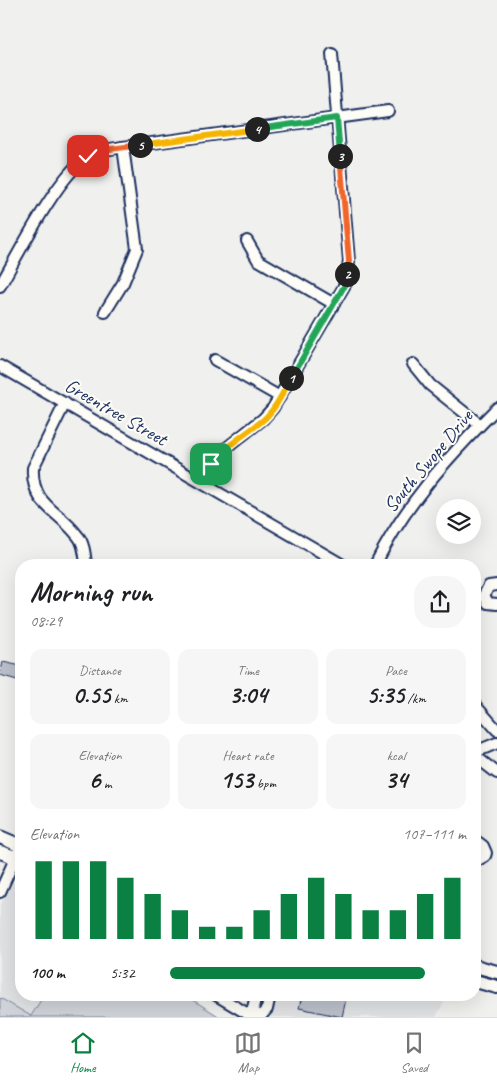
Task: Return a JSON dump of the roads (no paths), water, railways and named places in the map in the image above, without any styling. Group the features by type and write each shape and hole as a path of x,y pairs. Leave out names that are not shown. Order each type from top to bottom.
{"main road":[{"path":"0,837 15,847"},
{"path":"0,852 15,850"},
{"path":"481,968 497,972"},
{"path":"481,983 497,987"}],"street":[{"path":"201,481 219,454 264,419 280,397 346,283 349,261 332,54"},
{"path":"0,286 50,201 80,162 88,156 103,150 123,147 388,111"},
{"path":"105,312 123,283 137,249 123,147"},
{"path":"247,241 258,260 334,304"},
{"path":"216,360 280,397"},
{"path":"413,364 430,385 480,425"},
{"name":"Greentree Street","path":"0,366 333,559"},
{"path":"65,403 33,468 33,476 39,498 78,536 86,559"},
{"name":"South Swope Drive","path":"378,559 389,536 416,496 449,457 497,408"},
{"path":"497,585 489,586 484,596 488,603 497,604"},
{"path":"481,712 497,730"},
{"path":"481,751 497,743"},
{"path":"481,759 497,773"},
{"path":"481,845 486,853 481,859"},
{"path":"0,892 15,860"},
{"path":"227,1001 257,1017"},
{"path":"255,1001 253,1008 257,1017"},
{"path":"257,1017 267,1009 269,1001"}]}
